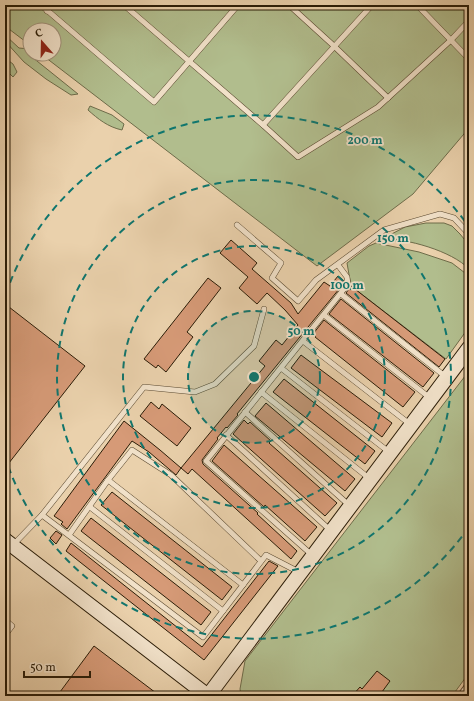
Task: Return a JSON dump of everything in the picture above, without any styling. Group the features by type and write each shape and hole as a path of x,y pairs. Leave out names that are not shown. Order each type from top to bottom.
{"main road":[{"path":"8,543 208,696 469,348"}],"street":[{"path":"463,696 469,688"}],"lane":[{"path":"40,5 154,102 238,5"},
{"path":"47,11 52,5"},
{"path":"124,5 298,157 378,107 469,21"},
{"path":"289,5 388,98"},
{"path":"263,125 372,5"},
{"path":"417,5 469,59"},
{"path":"237,225 281,263 272,278 298,301 316,280 384,230 440,214 454,218 469,234"},
{"path":"313,556 206,460 348,284 347,277 338,265"},
{"path":"340,294 446,377"},
{"path":"8,543 42,515 144,387 195,392 215,384 254,346 264,309"},
{"path":"324,315 430,398"},
{"path":"303,340 411,425"},
{"path":"281,368 390,453"},
{"path":"262,392 370,480"},
{"path":"245,412 350,506"},
{"path":"226,435 331,531"},
{"path":"69,535 108,480 132,450 171,475 261,561"},
{"path":"108,480 243,584"},
{"path":"90,507 223,611"},
{"path":"42,515 203,637 266,555 300,572"},
{"path":"5,620 12,626 5,635"}],"green space":[{"path":"5,5 469,5 469,128 413,194 317,266 51,62 62,62 62,22 22,22 22,39 5,26"},
{"path":"5,35 19,48 22,48 22,60 5,41"},
{"path":"5,58 13,64 17,72 13,77 5,69"},
{"path":"24,62 38,62 78,94 71,95 46,79"},
{"path":"90,106 112,115 124,124 122,130 112,127 99,119 88,110"},
{"path":"426,223 444,223 452,226 460,234 469,245 469,269 452,257 440,251 416,243 382,239 405,227"},
{"path":"376,243 419,252 452,263 465,273 469,279 469,327 446,359 351,286 347,263 369,246"},
{"path":"469,371 469,673 452,696 241,696 240,689 245,661"}],"building":[{"path":"231,240 257,263 252,269 291,303 298,314 324,282 330,286 338,276 344,283 237,414 238,415 217,438 218,439 202,460 203,464 258,513 257,514 297,551 291,559 192,469 188,474 181,468 265,366 259,361 276,340 282,345 298,325 267,293 257,304 239,288 248,277 220,253"},
{"path":"208,278 221,288 187,332 193,337 166,372 158,365 156,368 144,359"},
{"path":"351,286 445,359 439,367 346,293"},
{"path":"341,299 434,373 423,387 329,314"},
{"path":"9,307 85,366 5,468 5,312"},
{"path":"324,320 415,392 403,407 315,337 316,336 313,334"},
{"path":"301,355 392,423 382,437 291,368"},
{"path":"284,379 375,451 365,464 273,392"},
{"path":"151,402 159,409 162,404 191,428 177,446 140,416"},
{"path":"266,403 355,479 345,491 255,416"},
{"path":"244,420 248,424 250,422 271,441 269,443 337,503 325,516 233,434"},
{"path":"124,421 181,468 176,475 149,452 132,441 67,529 61,524 63,522 54,516"},
{"path":"224,445 317,527 305,541 265,505 264,507 212,461"},
{"path":"112,492 232,587 222,600 101,505"},
{"path":"91,518 211,612 201,625 81,531"},
{"path":"56,531 62,535 56,544 50,538"},
{"path":"71,543 202,647 269,561 278,566 204,660 66,551"},
{"path":"94,646 160,696 57,696"},
{"path":"377,671 390,681 379,696 352,696 360,687 362,689"}]}
